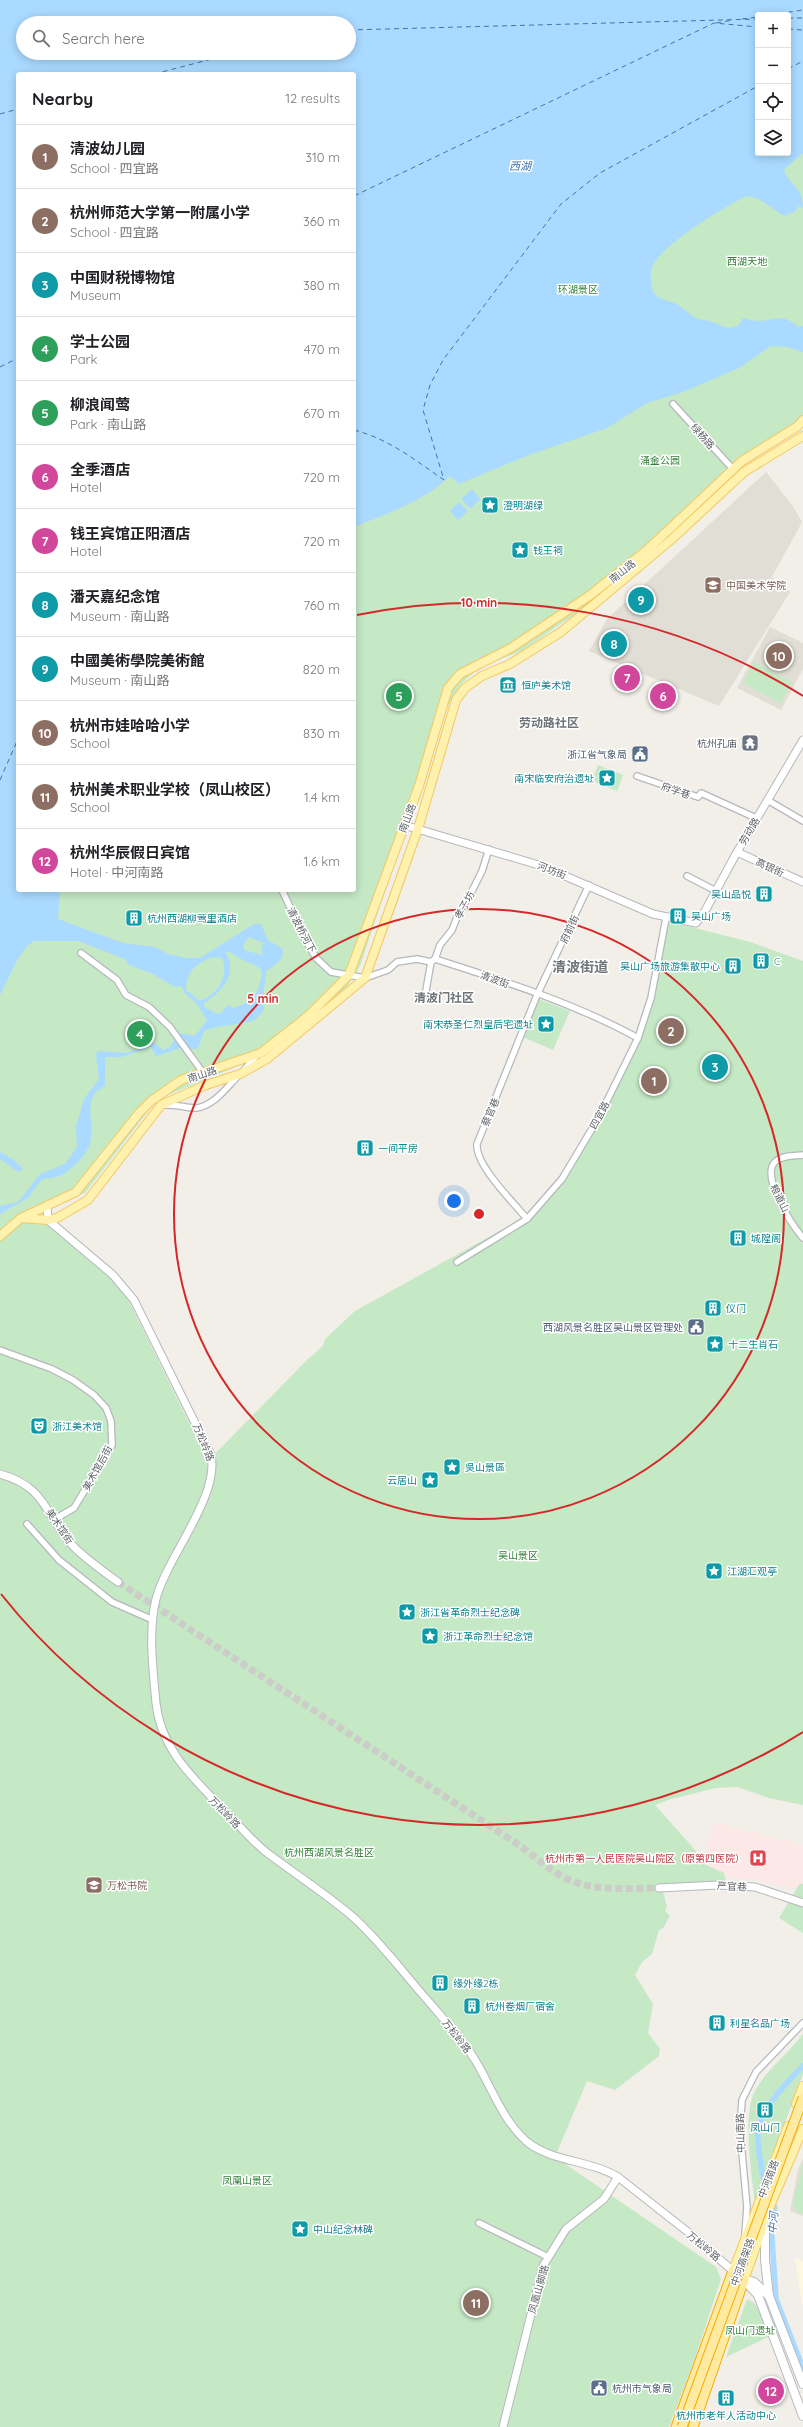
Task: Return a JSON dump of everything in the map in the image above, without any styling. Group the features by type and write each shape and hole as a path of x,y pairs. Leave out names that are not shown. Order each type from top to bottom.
{"highway":[{"name":"中河高架路","path":"682,2427 803,2098"},
{"name":"中河高架路","path":"687,2427 767,2203 803,2113"},
{"path":"676,2427 733,2271"},
{"path":"693,2427 744,2280"}],"main road":[{"name":"南山路","path":"0,1236 21,1218 76,1192 139,1113 151,1101 181,1080 204,1074 257,1055 308,1016 349,975 419,786 448,688 460,674 512,648 619,574 646,551 733,469 758,450 798,426 803,420"},
{"name":"南山路","path":"21,1218 48,1220 57,1218 88,1200 161,1105 206,1085 240,1074 267,1059 365,978 418,829 456,700 465,688 482,676 510,664 561,632 672,539 744,472 803,436"},
{"name":"中河南路","path":"733,2271 803,2086"},
{"name":"中河南路","path":"744,2280 765,2221 803,2130"},
{"name":"中河南路","path":"765,2221 765,2260 768,2296 803,2384"},
{"path":"733,2271 758,2295 803,2416"},
{"path":"744,2280 754,2282 768,2296"}],"street":[{"name":"绿杨路","path":"673,404 733,469"},
{"name":"劳动路","path":"696,923 706,911 756,818 768,801 803,740"},
{"name":"府学巷","path":"637,776 698,797 701,793 756,818"},
{"path":"768,801 803,821"},
{"name":"河坊街","path":"404,825 489,849 542,866 666,918 696,923"},
{"name":"孝子坊","path":"425,996 433,960 440,945 452,930 459,912 470,895 482,870 489,849"},
{"name":"高银街","path":"737,852 803,882"},
{"path":"687,876 716,891"},
{"name":"府前街","path":"537,995 589,885"},
{"name":"清波桥河下","path":"283,892 305,939 316,958 331,972 349,975"},
{"name":"四宜路","path":"457,1262 527,1219 562,1179 599,1117 638,1038 651,998 666,918"},
{"path":"81,953 117,980 126,995 149,1007 170,1027 204,1074"},
{"name":"清波街","path":"349,975 365,978 388,970 397,962 416,959 433,960 537,995 565,1002 604,1019 638,1038"},
{"name":"蔡官巷","path":"527,1219 488,1171 477,1150 480,1135 537,995"},
{"path":"161,1105 175,1104 196,1108 208,1104 240,1074 257,1055"},
{"name":"粮道山","path":"803,1155 780,1158 774,1162 770,1174 771,1180 785,1210 803,1238"},
{"path":"47,1206 48,1220"},
{"name":"万松岭路","path":"48,1220 113,1275 134,1300 211,1455 213,1466 209,1488 156,1598 153,1620 154,1677 160,1725 165,1740 190,1776 258,1845 338,1905 363,1927 462,2042 478,2064 505,2115 522,2137 544,2151 591,2166 618,2177 693,2236 733,2271"},
{"name":"美术馆后街","path":"0,1350 52,1369 73,1380 94,1395 106,1408 112,1421 112,1445 74,1508 55,1519"},
{"name":"美术馆街","path":"0,1474 13,1477 28,1486 42,1499 74,1547 118,1582"},
{"path":"27,1524 59,1560 112,1602 153,1620"},
{"name":"严官巷","path":"659,1888 718,1885 755,1887 803,1903"},
{"name":"中山南路","path":"744,2241 747,2207 740,2147 742,2100 756,2072 803,2024"},
{"name":"凤凰山脚路","path":"503,2427 529,2319 542,2271 548,2257 566,2229 604,2199 618,2177"},
{"path":"479,2222 548,2257"}],"shaded area":[{"name":"中国美术学院","path":"766,472 792,505 802,522 772,577 790,592 719,706 589,651 607,619"},
{"path":"770,627 803,643 803,669 781,710 737,688"},
{"name":"杭州市第一人民医院吴山院区（原第四医院）","path":"715,1823 803,1845 803,1890 756,1880 696,1875 701,1861 711,1863 715,1855 705,1848"},
{"path":"803,2158 803,2216 790,2211 798,2169"},
{"path":"795,2258 803,2261 803,2304 802,2304"}],"green space":[{"name":"杭州西湖风景名胜区","path":"0,0 803,0 803,416 732,472 635,567 591,603 523,650 479,668 461,684 446,708 360,966 345,990 269,1053 165,1096 152,1106 85,1193 35,1212 105,1272 127,1297 208,1461 307,1360 323,1346 325,1339 355,1311 534,1212 577,1158 647,1017 664,925 671,922 750,942 803,961 803,1805 769,1798 738,1787 716,1788 671,1799 655,1805 696,1851 693,1859 724,1873 726,1881 663,1891 667,1907 665,1911 670,1916 663,1928 659,1930 652,1954 642,1962 635,1975 653,2004 648,2033 660,2049 659,2056 615,2090 587,2081 555,2157 716,2267 721,2279 694,2361 669,2427 0,2427"},
{"path":"754,662 792,682 781,703 743,683"},
{"path":"598,765 623,775 617,791 592,781"},
{"path":"538,999 570,1011 553,1050 523,1037"},
{"path":"800,1883 803,1884 803,1933 779,1918"},
{"path":"803,2034 803,2074 755,2204 748,2130 751,2102 755,2091 765,2076"},
{"path":"803,2164 803,2214 795,2209 793,2202"},
{"name":"凤山门遗址","path":"747,2299 752,2301 759,2309 768,2337 726,2357"}],"water":[{"name":"西湖","path":"0,0 803,0 803,153 784,170 789,180 801,195 803,208 799,206 796,211 784,216 759,199 746,196 708,218 677,240 655,261 651,271 651,276 653,292 659,298 677,304 697,319 710,321 728,328 738,326 743,318 759,321 779,318 788,320 798,327 803,326 803,352 787,347 771,346 739,368 683,392 647,403 607,428 529,455 459,484 450,476 440,485 417,500 356,526 356,72 16,72 16,892 60,892 58,919 123,943 155,947 168,954 185,958 200,958 254,924 261,924 268,940 283,949 283,954 278,963 266,972 263,997 264,1010 255,1020 215,1027 204,1031 198,1049 181,1048 156,1056 151,1047 121,1057 105,1057 105,1086 97,1091 91,1103 91,1135 89,1147 86,1152 66,1173 60,1176 41,1180 28,1198 0,1214 0,1206 18,1202 40,1174 65,1164 77,1147 76,1127 84,1099 99,1079 96,1055 98,1051 127,1053 155,1043 163,1050 169,1048 180,1033 195,1036 207,1020 197,1004 184,992 181,986 175,987 151,973 129,965 125,959 78,941 34,941 27,946 16,962 0,995","holes":["249,937 264,943 261,948 263,955 244,950 243,945","226,951 257,966 262,971 260,985 255,995 246,1003 233,1008 228,1005 221,1013 217,1014 204,1007 204,1003 218,992 226,982 230,971","212,957 222,958 224,972 220,984 212,994 200,1001 186,990 186,983 190,973 201,962"]},
{"path":"472,489 480,499 471,509 461,499"},
{"path":"459,502 468,511 458,520 450,511"},
{"path":"0,1152 14,1160 23,1169 18,1172 0,1159"}],"waterway":[{"name":"中河","path":"766,2186 758,2146 759,2125 772,2101 803,2066"},
{"name":"中河","path":"772,2199 775,2208 771,2223 776,2299 803,2368"}],"ferry route":[{"path":"790,12 803,10"},
{"path":"742,19 755,17"},
{"path":"791,18 803,18"},
{"path":"356,30 755,19"},
{"path":"716,23 733,20"},
{"path":"356,195 714,23 755,27"},
{"path":"791,29 803,30"},
{"path":"162,72 208,60"},
{"path":"791,67 803,61"},
{"path":"356,431 379,439 390,445 444,480 423,410 430,385 443,360 561,204 600,173 755,88"},
{"path":"0,114 16,110"},
{"path":"0,367 16,359"},
{"path":"0,780 16,744"}],"tunnel":[{"path":"118,1582 519,1845 547,1867 565,1878 599,1887 623,1889 659,1888"}],"place":[{"name":"澄明湖绿","path":"490,505"},
{"name":"钱王祠","path":"520,550"},
{"name":"中国美术学院","path":"713,585"},
{"name":"中國美術學院美術館","path":"641,600"},
{"name":"潘天嘉纪念馆","path":"614,644"},
{"name":"杭州市娃哈哈小学","path":"779,656"},
{"name":"钱王宾馆正阳酒店","path":"627,678"},
{"name":"恒庐美术馆","path":"508,685"},
{"name":"柳浪闻莺","path":"399,696"},
{"name":"全季酒店","path":"663,696"},
{"name":"杭州孔庙","path":"750,743"},
{"name":"浙江省气象局","path":"640,754"},
{"name":"南宋临安府治遗址","path":"607,778"},
{"name":"吴山品悦","path":"764,894"},
{"name":"吴山广场","path":"678,916"},
{"name":"杭州西湖柳莺里酒店","path":"134,918"},
{"name":"C","path":"761,961"},
{"name":"吴山广场旅游集散中心","path":"733,966"},
{"name":"南宋恭圣仁烈皇后宅遗址","path":"546,1024"},
{"name":"杭州师范大学第一附属小学","path":"671,1031"},
{"name":"学士公园","path":"140,1034"},
{"name":"中国财税博物馆","path":"715,1067"},
{"name":"清波幼儿园","path":"654,1081"},
{"name":"一间平房","path":"365,1148"},
{"name":"城隍阁","path":"738,1238"},
{"name":"仪门","path":"713,1308"},
{"name":"西湖风景名胜区吴山景区管理处","path":"696,1327"},
{"name":"十二生肖石","path":"715,1344"},
{"name":"浙江美术馆","path":"39,1426"},
{"name":"吳山景區","path":"452,1467"},
{"name":"云居山","path":"430,1480"},
{"name":"江湖汇观亭","path":"714,1571"},
{"name":"浙江省革命烈士纪念碑","path":"407,1612"},
{"name":"浙江革命烈士纪念馆","path":"430,1636"},
{"name":"杭州市第一人民医院吴山院区（原第四医院）","path":"758,1858"},
{"name":"万松书院","path":"94,1885"},
{"name":"缘外缘2栋","path":"440,1983"},
{"name":"杭州卷烟厂宿舍","path":"472,2006"},
{"name":"利星名品广场","path":"717,2023"},
{"name":"凤山门","path":"765,2110"},
{"name":"中山纪念林碑","path":"300,2229"},
{"name":"杭州美术职业学校（凤山校区）","path":"476,2303"},
{"name":"杭州市气象局","path":"599,2388"},
{"name":"杭州华辰假日宾馆","path":"771,2391"},
{"name":"杭州市老年人活动中心","path":"726,2398"}],"district":[{"name":"劳动路社区","path":"549,723"},
{"name":"清波街道","path":"580,967"},
{"name":"清波门社区","path":"444,998"}],"park label":[{"name":"西湖天地","path":"747,261"},
{"name":"环湖景区","path":"578,289"},
{"name":"涌金公园","path":"660,460"},
{"name":"吴山景区","path":"518,1555"},
{"name":"凤凰山景区","path":"247,2180"}]}
